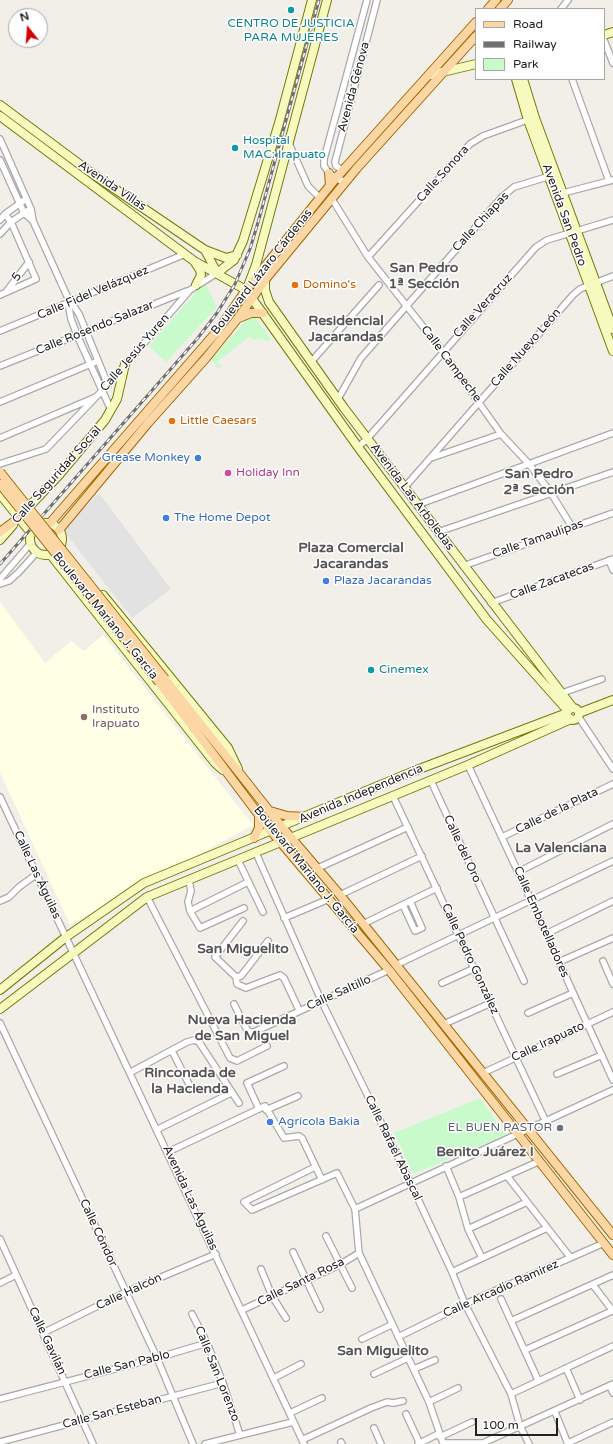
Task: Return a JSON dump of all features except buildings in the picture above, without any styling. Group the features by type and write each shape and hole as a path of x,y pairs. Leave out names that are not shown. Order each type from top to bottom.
{"main road":[{"path":"489,8 497,0"},
{"path":"501,8 508,0"},
{"path":"332,176 343,171 475,23"},
{"name":"Boulevard Lázaro Cárdenas","path":"59,530 238,318 266,278 314,220 475,37"},
{"name":"Boulevard Lázaro Cárdenas","path":"47,523 219,329 246,290 330,186 332,176"},
{"path":"314,220 322,206 323,200 320,198"},
{"path":"246,290 266,278"},
{"path":"238,318 251,313 263,313"},
{"path":"172,397 171,391 174,380"},
{"name":"Boulevard Mariano J. García","path":"0,472 162,680 231,778 271,831 389,970 613,1255"},
{"name":"Boulevard Mariano J. García","path":"1,488 240,773 282,827 318,868 613,1235"},
{"path":"0,532 19,518"},
{"path":"269,810 287,816 306,817"},
{"path":"254,838 259,828 259,814"}],"street":[{"path":"217,273 234,260 237,255 279,123 312,0"},
{"path":"246,290 256,265 327,0"},
{"name":"Avenida Génova","path":"332,176 324,166 324,159 367,0"},
{"name":"Avenida Génova","path":"343,171 338,169 335,162 377,0"},
{"path":"562,8 568,0"},
{"path":"605,43 613,63"},
{"path":"354,48 364,51"},
{"path":"430,75 475,64"},
{"name":"Avenida San Pedro","path":"516,80 563,193 573,231"},
{"name":"Avenida San Pedro","path":"523,80 532,119 550,176 573,231 592,283 613,351"},
{"path":"563,193 611,181 572,80"},
{"name":"Avenida Villas","path":"0,105 90,172 205,250 217,273"},
{"path":"3,119 11,118 20,120"},
{"name":"Avenida Villas","path":"3,119 194,261 246,290 253,298"},
{"name":"Calle Sonora","path":"368,257 470,144 483,136 532,119"},
{"path":"0,139 31,209 33,221 70,303 86,332 108,385"},
{"path":"288,141 308,186 320,198"},
{"path":"0,160 19,204 24,213 33,221"},
{"path":"332,176 347,181"},
{"name":"Calle Chiapas","path":"338,399 361,358 406,304 502,197 514,187 550,176"},
{"path":"0,220 2,214 26,199"},
{"name":"Calle Campeche","path":"332,199 368,257 406,304 501,434 528,464 551,493 572,527"},
{"path":"0,234 10,222 31,209"},
{"path":"2,214 10,222 36,279 3,294"},
{"name":"Calle Veracruz","path":"358,447 367,439 536,247 547,240 613,220"},
{"path":"205,250 226,258 237,255"},
{"name":"Calle Fidel Velázquez","path":"0,331 185,254"},
{"path":"193,288 201,275 200,270 194,261"},
{"name":"5","path":"3,294 29,262"},
{"name":"Calle Jesús Yuren","path":"0,438 96,397 193,288 217,273"},
{"name":"Calle Nuevo León","path":"404,488 573,295 580,289 592,283 613,276"},
{"name":"Avenida Las Arboledas","path":"266,278 265,290 269,302 311,362 367,439 491,603 562,693 573,713"},
{"name":"Avenida San Pedro","path":"592,283 610,314 613,329"},
{"path":"311,362 379,285"},
{"name":"Calle Rosendo Salazar","path":"0,366 193,288"},
{"name":"Avenida Las Arboledas","path":"253,298 358,447 487,620 573,713"},
{"path":"70,303 71,319 77,335 111,410"},
{"path":"0,402 98,361"},
{"name":"Calle Seguridad Social","path":"0,540 100,427 116,399 126,364"},
{"path":"98,383 106,379"},
{"path":"47,523 36,526 31,532 31,543 37,552 50,554 58,549 61,544 62,537 59,530 47,523 30,506 0,465 46,449 96,397"},
{"path":"335,414 344,408"},
{"path":"417,505 613,433"},
{"path":"430,458 501,434"},
{"path":"438,532 613,472"},
{"path":"1,488 19,518 31,532"},
{"name":"Calle Tamaulipas","path":"463,566 613,513"},
{"path":"0,579 31,543"},
{"path":"61,544 228,748 240,773"},
{"path":"0,584 9,581 37,552"},
{"path":"50,554 215,763 231,778"},
{"path":"62,570 66,564 74,560"},
{"path":"611,560 613,570"},
{"name":"Calle Zacatecas","path":"491,603 611,560"},
{"path":"469,596 480,588"},
{"path":"127,652 136,650 141,641"},
{"path":"562,693 602,679"},
{"name":"Avenida Independencia","path":"0,990 66,937 144,883 445,759 518,731 613,700"},
{"path":"573,713 613,769"},
{"name":"Avenida Independencia","path":"0,1009 147,897 468,765 523,741 573,713"},
{"path":"518,731 523,741"},
{"path":"445,759 450,772"},
{"name":"Calle Embotelladores","path":"468,765 532,901 613,1080"},
{"name":"Calle del Oro","path":"430,781 524,982"},
{"name":"Calle de la Plata","path":"502,837 613,784"},
{"name":"Calle Pedro González","path":"393,796 546,1122"},
{"name":"Calle Las Águilas","path":"0,797 73,953"},
{"path":"518,872 613,824"},
{"path":"318,868 408,827"},
{"name":"Calle Rafaél Abascal","path":"256,853 321,1000 410,1182 452,1272 465,1304 511,1394 520,1426 529,1444"},
{"path":"340,895 422,856"},
{"path":"238,860 263,912"},
{"path":"396,965 613,861"},
{"path":"0,901 9,897 19,887 37,874"},
{"path":"188,880 191,891 188,902 190,910 200,928 244,908"},
{"path":"190,910 248,882"},
{"path":"363,924 437,888"},
{"path":"147,897 230,1058 237,1061 267,1046"},
{"path":"284,918 329,899"},
{"path":"403,905 415,931 422,928 410,901"},
{"path":"546,934 613,901"},
{"path":"239,977 215,958 243,921"},
{"path":"559,962 613,938"},
{"path":"268,941 239,977 237,984 246,988 280,975 284,978 299,1010"},
{"name":"Avenida Las Águilas","path":"73,953 158,1129 303,1442"},
{"path":"603,961 611,975 613,984"},
{"path":"442,983 475,968"},
{"name":"Calle Saltillo","path":"234,1004 246,1028 249,1032 254,1032 299,1010 389,970"},
{"path":"528,1013 573,993"},
{"path":"444,1024 490,1003"},
{"name":"Calle Irapuato","path":"483,1073 613,1012"},
{"name":"Calle Cóndor","path":"0,1023 157,1358 193,1444"},
{"path":"131,1072 187,1042 199,1042 231,1093 239,1103"},
{"path":"172,1051 190,1086"},
{"path":"557,1074 602,1055"},
{"path":"259,1109 247,1082 284,1066"},
{"path":"355,1209 410,1182 546,1122 613,1090"},
{"path":"158,1129 231,1093"},
{"path":"266,1110 298,1096"},
{"path":"168,1152 265,1106 284,1138 299,1136 302,1138 322,1180"},
{"path":"459,1197 540,1161"},
{"path":"315,1166 244,1202 252,1210 337,1173 355,1209 359,1253 391,1325 429,1402 439,1436 443,1443 484,1443 555,1412 611,1385 613,1393"},
{"path":"446,1166 459,1197 468,1229 482,1258"},
{"path":"507,1176 570,1257"},
{"path":"468,1229 527,1202"},
{"path":"452,1272 547,1228"},
{"path":"326,1236 352,1288"},
{"name":"Calle Gavilán","path":"0,1239 93,1444"},
{"name":"Calle Arcadio Ramírez","path":"398,1337 465,1304 604,1243"},
{"path":"293,1252 320,1309"},
{"name":"Calle Santa Rosa","path":"242,1310 307,1281 359,1253"},
{"name":"Calle Halcón","path":"43,1333 126,1292 216,1254"},
{"path":"260,1269 272,1296 286,1318"},
{"path":"0,1283 16,1275"},
{"path":"511,1321 613,1275"},
{"path":"525,1350 613,1311 593,1285"},
{"path":"501,1299 538,1380"},
{"name":"Calle San Lorenzo","path":"192,1314 207,1343 223,1384 240,1435"},
{"path":"362,1339 391,1325"},
{"name":"Calle San Pablo","path":"0,1399 157,1358 207,1343"},
{"path":"511,1394 613,1346"},
{"path":"374,1374 408,1358"},
{"path":"414,1369 435,1360"},
{"path":"274,1378 301,1364"},
{"path":"566,1368 580,1400"},
{"name":"Calle San Esteban","path":"0,1442 223,1384"},
{"path":"429,1402 458,1388"},
{"path":"290,1413 322,1398"},
{"path":"303,1442 371,1408 390,1401 393,1403 404,1400"},
{"path":"555,1412 568,1444 613,1422"},
{"path":"406,1414 419,1444 472,1422"},
{"path":"205,1444 293,1422"},
{"path":"374,1428 381,1444"}],"shaded area":[{"path":"99,493 171,589 132,618 62,529"},
{"name":"Instituto Irapuato","path":"0,602 45,663 71,641 84,651 103,635 253,825 70,925 0,772"}],"green space":[{"path":"205,282 217,307 166,362 149,346"},
{"path":"253,315 271,339 267,342 262,338 253,340 249,337 217,362 222,367 218,368 211,359 249,317"},
{"path":"480,1098 506,1135 413,1174 394,1133"}],"railway":[{"path":"0,564 197,339 217,313 235,284 250,249 259,219 319,0"}],"place":[{"name":"CENTRO DE JUSTICIA PARA MUJERES","path":"291,10"},
{"name":"Hospital MAC: Irapuato","path":"235,148"},
{"name":"Domino's","path":"295,285"},
{"name":"Little Caesars","path":"172,421"},
{"name":"Grease Monkey","path":"198,458"},
{"name":"Holiday Inn","path":"228,473"},
{"name":"The Home Depot","path":"166,518"},
{"name":"Plaza Jacarandas","path":"326,581"},
{"name":"Cinemex","path":"371,670"},
{"name":"Instituto Irapuato","path":"84,717"},
{"name":"Agrícola Bakia","path":"270,1122"},
{"name":"EL BUEN PASTOR","path":"560,1128"}],"district":[{"name":"San Pedro 1ª Sección","path":"424,276"},
{"name":"Residencial Jacarandas","path":"346,330"},
{"name":"San Pedro 2ª Sección","path":"539,482"},
{"name":"Plaza Comercial Jacarandas","path":"351,556"},
{"name":"La Valenciana","path":"561,848"},
{"name":"San Miguelito","path":"243,949"},
{"name":"Nueva Hacienda de San Miguel","path":"242,1028"},
{"name":"Rinconada de la Hacienda","path":"190,1082"},
{"name":"Benito Juárez I","path":"485,1152"},
{"name":"San Miguelito","path":"383,1351"}]}
